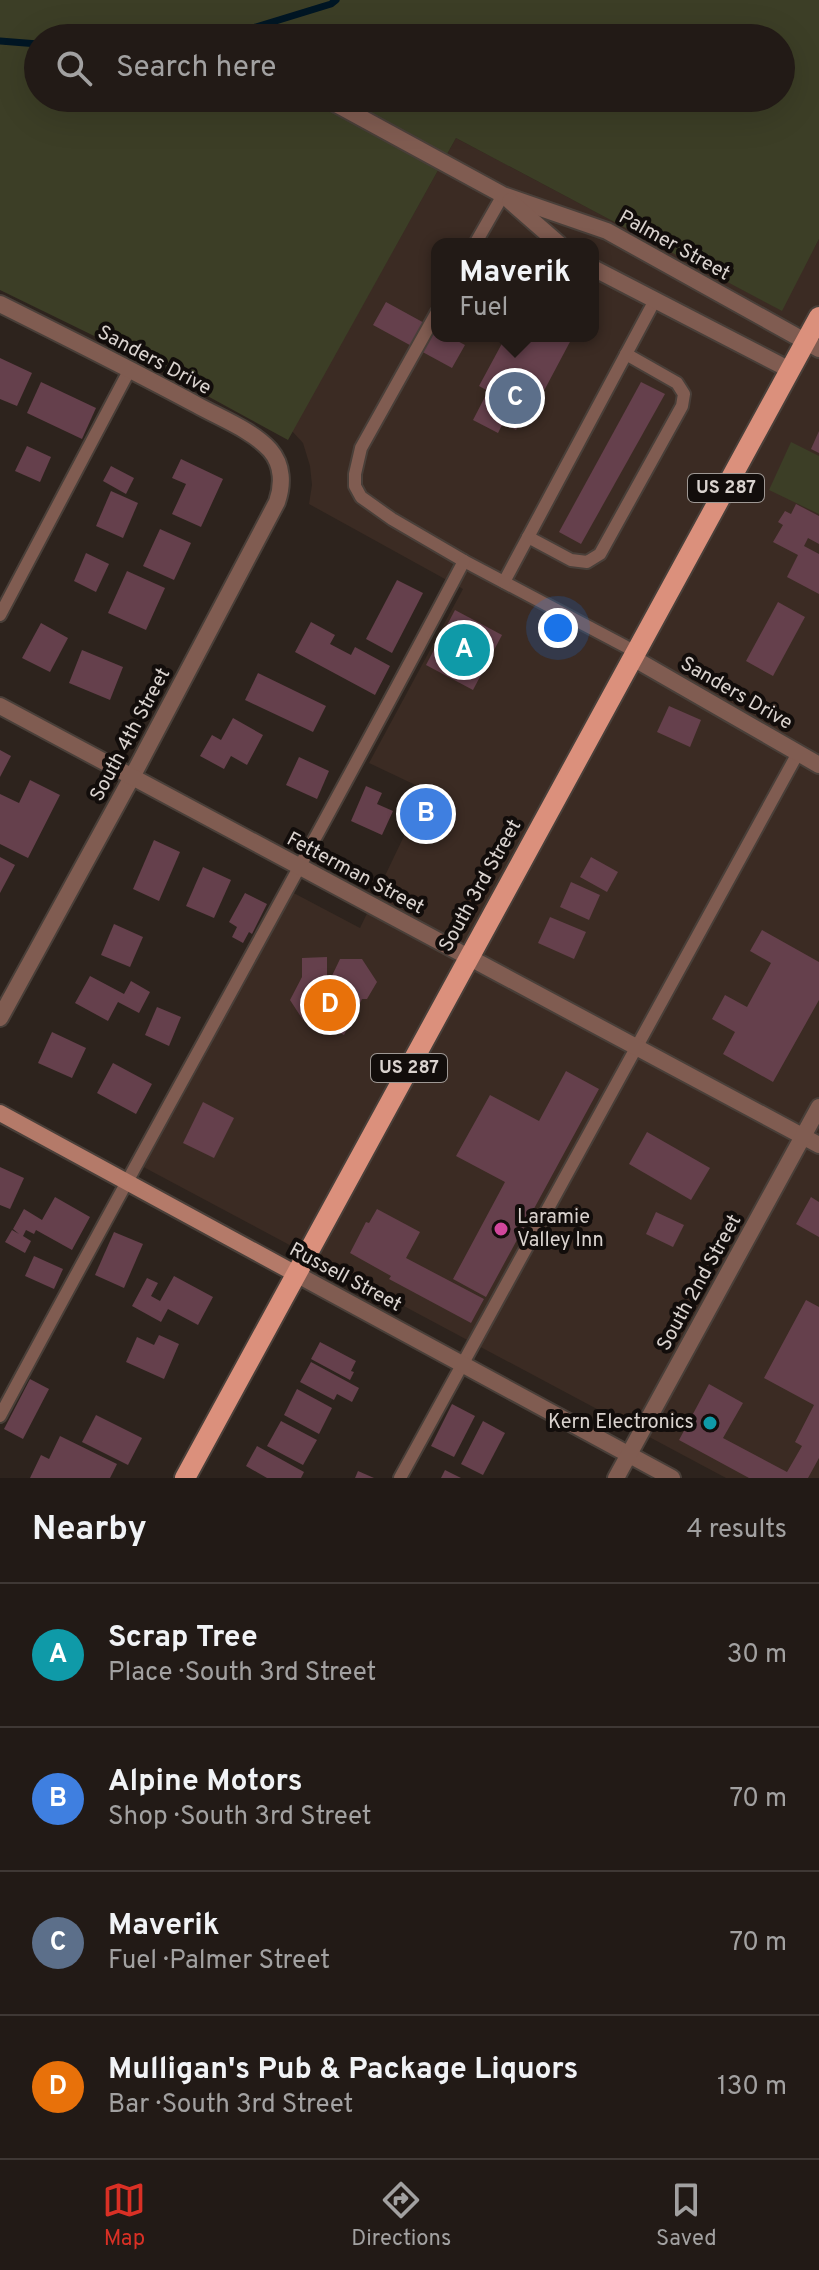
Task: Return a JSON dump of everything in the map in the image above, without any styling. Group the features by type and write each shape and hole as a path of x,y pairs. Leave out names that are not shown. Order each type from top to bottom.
{"main road":[{"name":"South 3rd Street","path":"185,1478 790,370 812,346 819,317"},
{"name":"Russell Street","path":"0,1113 296,1274"}],"street":[{"name":"Palmer Street","path":"351,112 503,195 607,231 812,346"},
{"name":"Palmer Street","path":"503,195 552,238"},
{"path":"599,271 790,370"},
{"name":"Sanders Drive","path":"0,304 130,369 260,441 279,466"},
{"name":"South 4th Street","path":"0,1018 277,502 281,484 279,466"},
{"name":"Sanders Drive","path":"634,655 819,765"},
{"name":"Fetterman Street","path":"0,706 819,1145"},
{"name":"South 2nd Street","path":"616,1478 819,1107"},
{"name":"Russell Street","path":"296,1274 672,1478"}],"lane":[{"path":"478,238 503,195"},
{"path":"504,582 655,300"},
{"path":"431,323 361,448 355,474 355,486 361,497 464,561 634,655"},
{"path":"528,537 571,560 587,562 600,554 682,406 684,394 677,383 626,354"},
{"path":"0,615 130,369"},
{"path":"0,1416 126,1181 301,867 464,561"},
{"path":"400,1478 798,753"}],"shaded area":[{"path":"456,138 781,310 819,239 819,1478 726,1478 136,1163 288,890 360,928 426,790 369,763 463,589 309,504 312,485 303,443 292,431"}],"green space":[{"path":"0,0 819,0 819,239 782,311 456,138 288,440 125,351 0,290"},
{"path":"791,442 819,456 819,514 769,490"}],"building":[{"path":"386,302 431,327 431,342 459,342 465,345 452,368 373,325"},
{"path":"503,342 570,342 529,419 524,416 516,430 503,423 498,433 473,420 488,391 479,386"},
{"path":"0,358 32,373 17,406 0,399"},
{"path":"41,382 96,408 82,439 27,413"},
{"path":"641,382 665,394 581,544 559,532"},
{"path":"819,431 819,453 811,449"},
{"path":"27,446 51,457 40,482 15,471"},
{"path":"181,459 223,479 201,527 172,514 186,484 172,478"},
{"path":"111,466 134,478 126,494 103,481"},
{"path":"111,491 138,503 123,538 96,526"},
{"path":"796,504 819,516 819,544 808,538 804,546 819,554 819,594 787,577 798,555 773,542 783,525 778,522 785,511 791,514"},
{"path":"160,529 191,543 174,580 143,566"},
{"path":"86,553 109,564 96,592 74,581"},
{"path":"127,571 165,588 146,630 108,613"},
{"path":"397,580 423,593 392,653 366,639"},
{"path":"778,602 805,617 773,676 746,661"},
{"path":"455,610 502,635 473,690 426,665"},
{"path":"311,622 335,635 330,644 351,655 355,647 390,666 375,695 295,652"},
{"path":"41,623 68,638 50,672 22,658"},
{"path":"82,650 123,667 110,700 69,683"},
{"path":"258,673 326,706 313,732 245,700"},
{"path":"669,706 701,720 690,747 657,732"},
{"path":"233,718 263,735 247,765 231,756 224,769 200,756 212,735 221,740"},
{"path":"0,750 11,756 0,777"},
{"path":"299,757 329,771 317,799 286,785"},
{"path":"30,780 60,795 28,858 0,844 0,794 19,803"},
{"path":"366,786 382,793 377,804 393,811 382,835 351,821"},
{"path":"418,793 440,804 427,831 404,819"},
{"path":"154,840 180,852 159,901 133,889"},
{"path":"0,857 15,865 0,893"},
{"path":"591,857 618,872 607,892 580,877"},
{"path":"203,867 231,880 214,918 186,906"},
{"path":"571,882 600,895 589,920 560,907"},
{"path":"245,893 267,904 252,934 249,932 243,943 232,937 237,927 229,922"},
{"path":"550,917 586,932 574,959 538,943"},
{"path":"114,924 143,937 130,967 101,955"},
{"path":"762,930 819,962 819,1000 773,1082 723,1054 735,1032 712,1019 725,995 747,1007 771,963 750,951"},
{"path":"327,957 329,982 340,959 362,959 377,982 367,999 362,999 344,1035 317,1021 303,1020 290,1000 302,977 302,958"},
{"path":"90,976 124,994 131,981 150,992 139,1013 118,1002 108,1021 75,1003"},
{"path":"157,1007 181,1017 169,1046 145,1035"},
{"path":"52,1032 86,1048 72,1078 38,1063"},
{"path":"113,1063 152,1084 136,1114 97,1093"},
{"name":"Laramie Valley Inn","path":"566,1071 599,1089 486,1297 453,1279 505,1182 456,1156 490,1095 539,1121"},
{"path":"203,1102 234,1118 214,1158 183,1143"},
{"path":"647,1132 710,1168 691,1200 629,1164"},
{"path":"0,1167 24,1178 10,1209 0,1205"},
{"path":"55,1197 90,1217 72,1250 36,1230 34,1234 26,1230 23,1236 31,1241 25,1253 5,1242 12,1230 19,1234 13,1229 24,1209 42,1220"},
{"path":"811,1197 819,1202 819,1237 796,1224"},
{"path":"377,1209 420,1232 406,1258 484,1299 471,1323 389,1279 391,1276 350,1253 366,1222 369,1223"},
{"path":"656,1212 684,1225 673,1247 646,1234"},
{"path":"114,1232 143,1244 124,1288 95,1275"},
{"path":"34,1256 63,1269 54,1289 25,1276"},
{"path":"174,1276 213,1297 198,1325 168,1309 161,1322 132,1306 147,1278 158,1283 151,1296 160,1301"},
{"name":"Kern Electronics","path":"806,1300 819,1307 819,1458 808,1478 749,1478 679,1440 709,1384 743,1403 723,1438 787,1472 802,1446 795,1442 814,1405 764,1378"},
{"path":"159,1335 179,1344 164,1379 126,1362 137,1337 154,1345"},
{"path":"320,1342 356,1361 350,1380 311,1359"},
{"path":"311,1362 359,1388 352,1402 337,1394 334,1400 300,1382"},
{"path":"30,1379 49,1389 23,1439 4,1429"},
{"path":"297,1389 332,1408 319,1434 284,1415"},
{"path":"452,1404 475,1416 454,1457 431,1446"},
{"path":"96,1415 142,1438 128,1465 82,1442"},
{"path":"281,1421 317,1440 303,1465 267,1446"},
{"path":"483,1421 505,1433 483,1475 461,1464"},
{"path":"60,1436 117,1464 110,1478 30,1478 41,1455 49,1459"},
{"path":"257,1446 304,1472 301,1478 267,1478 246,1466"},
{"path":"445,1470 461,1478 441,1478"},
{"path":"358,1471 374,1478 355,1478"}],"waterway":[{"path":"266,24 336,0"},
{"path":"0,41 24,43"}],"place":[{"name":"Maverik","path":"515,398"},
{"name":"Scrap Tree","path":"464,650"},
{"name":"Alpine Motors","path":"426,814"},
{"name":"Mulligan's Pub & Package Liquors","path":"330,1005"},
{"name":"Laramie Valley Inn","path":"501,1229"},
{"name":"Kern Electronics","path":"710,1423"}]}
